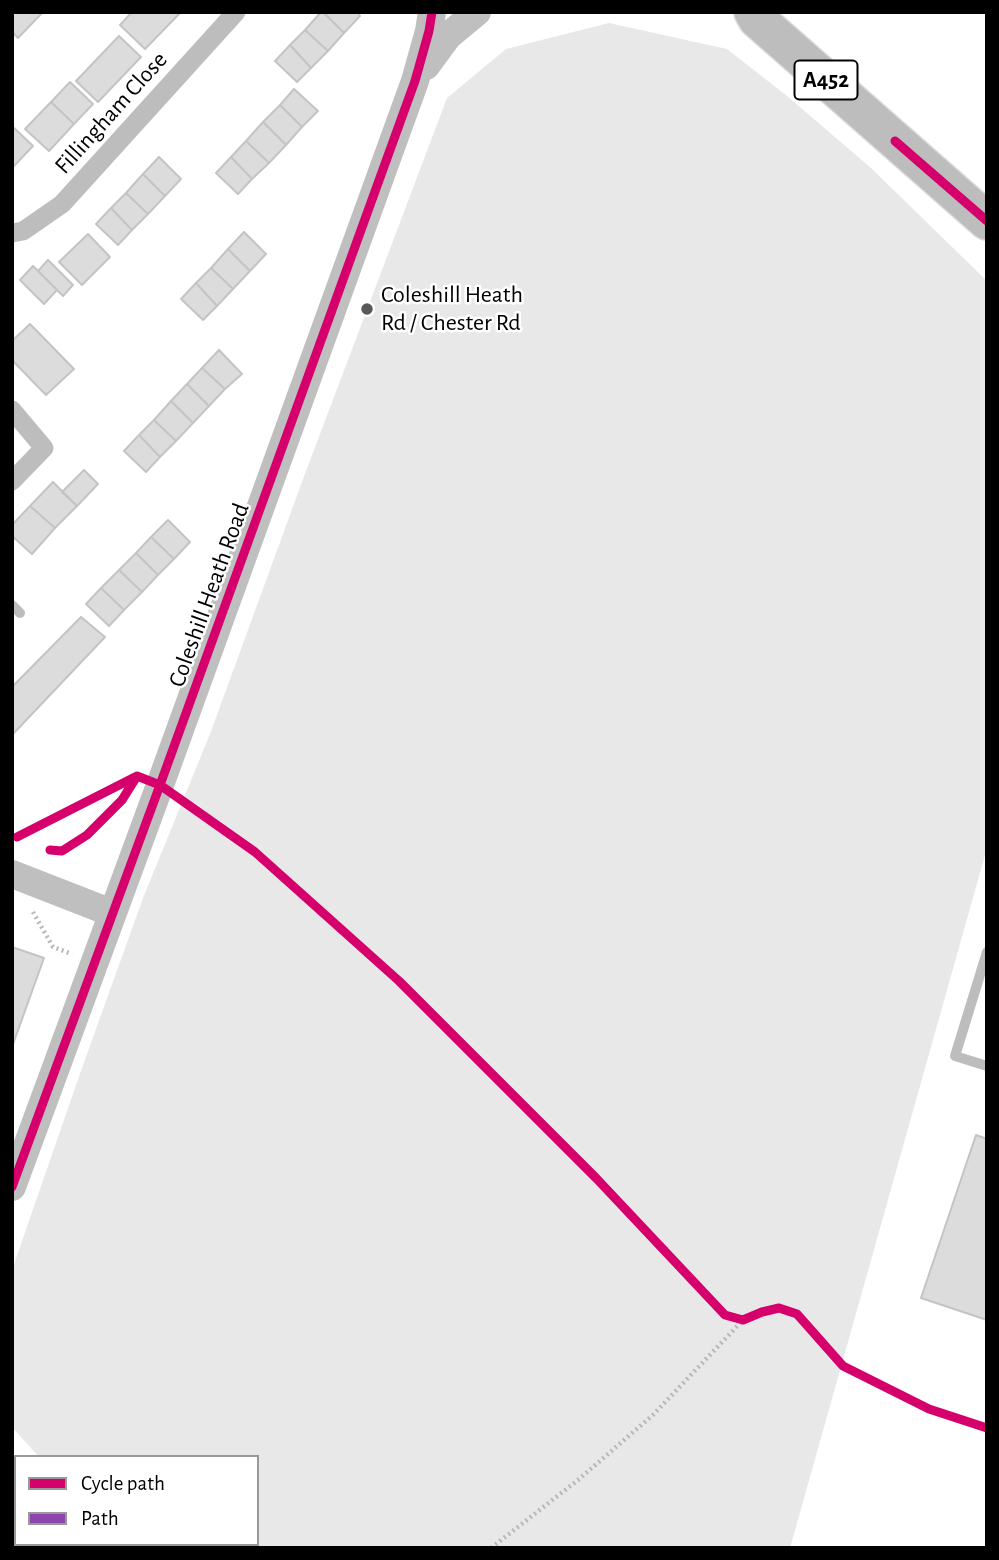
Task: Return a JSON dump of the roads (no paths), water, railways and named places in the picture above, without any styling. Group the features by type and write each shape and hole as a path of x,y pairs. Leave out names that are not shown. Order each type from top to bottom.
{"highway":[{"name":"A452","path":"750,15 987,220"}],"street":[{"name":"Fillingham Close","path":"12,233 23,231 62,204 236,12"},
{"name":"Coleshill Heath Road","path":"12,1187 415,81 432,12"},
{"name":"Coleshill Heath Road","path":"415,81 448,36 477,12"},
{"path":"12,410 44,448 12,481"},
{"path":"12,874 112,913"}],"lane":[{"path":"987,952 954,1056 987,1066"}],"place":[{"name":"Coleshill Heath Rd / Chester Rd","path":"367,309"}]}
